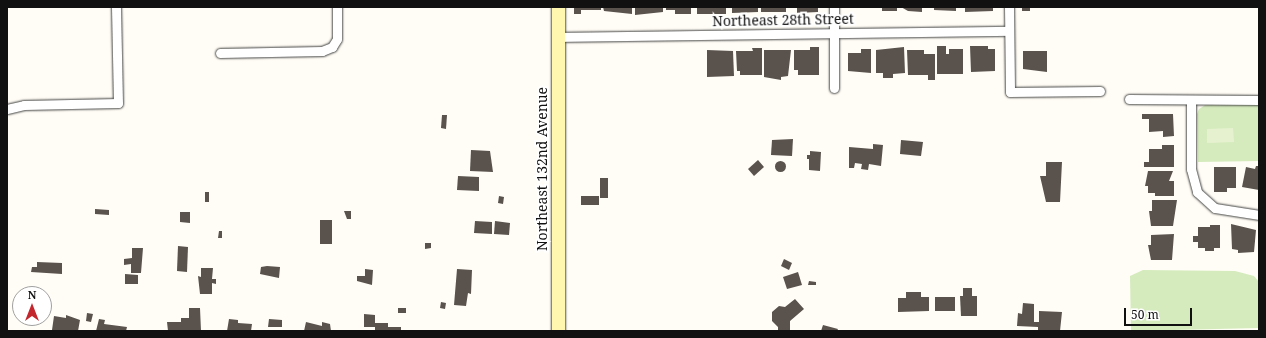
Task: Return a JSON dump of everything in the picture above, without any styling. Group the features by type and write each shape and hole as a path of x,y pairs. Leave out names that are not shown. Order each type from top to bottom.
{"street":[{"path":"7,109 24,105 118,103 116,7"},
{"path":"220,53 322,51 332,47 337,39 337,7"},
{"name":"Northeast 132nd Avenue","path":"558,7 558,331"},
{"path":"834,7 834,88"},
{"path":"1009,7 1010,92 1100,91"},
{"name":"Northeast 28th Street","path":"558,37 1009,31"},
{"path":"1129,99 1191,101 1259,100"},
{"path":"1191,101 1191,168 1197,192 1215,208 1259,215"}],"green space":[{"path":"1207,104 1259,104 1259,161 1198,162 1197,114 1199,109"},
{"path":"1233,128 1234,142 1207,143 1207,129"},
{"path":"1143,270 1235,271 1254,276 1259,282 1259,328 1131,331 1130,276"}],"building":[{"path":"574,7 601,7 601,10 581,10 581,14 574,14"},
{"path":"603,7 632,7 632,14 604,11"},
{"path":"635,7 663,7 663,12 635,15"},
{"path":"666,7 691,7 691,14 675,14 675,10 666,10"},
{"path":"697,7 726,7 726,14 697,14"},
{"path":"732,7 758,7 758,12 732,13"},
{"path":"761,7 786,7 786,12 761,12"},
{"path":"797,7 818,7 818,12 797,13"},
{"path":"882,7 897,7 897,11 882,11"},
{"path":"901,7 922,7 922,12 908,11"},
{"path":"934,7 956,7 956,11 934,10"},
{"path":"965,7 993,7 993,11 965,12"},
{"path":"1022,7 1030,7 1030,11 1022,11"},
{"path":"937,46 946,46 946,54 949,54 949,49 963,49 963,74 937,74"},
{"path":"970,46 988,46 988,49 995,49 995,71 971,72"},
{"path":"810,47 819,47 819,75 798,75 798,70 794,70 794,50 810,50"},
{"path":"904,47 905,73 893,74 893,78 883,78 883,73 876,73 876,50"},
{"path":"752,48 762,48 762,75 740,75 740,71 737,71 736,51 753,51"},
{"path":"861,49 871,49 871,73 848,71 848,53 861,53"},
{"path":"707,50 733,51 734,76 707,77"},
{"path":"764,50 791,50 788,76 781,77 781,80 764,77"},
{"path":"907,50 924,50 924,54 935,54 935,80 928,80 928,75 908,75"},
{"path":"1023,51 1047,51 1047,72 1023,69"},
{"path":"1142,114 1173,114 1174,136 1163,137 1163,131 1149,132 1149,119 1142,119"},
{"path":"442,115 447,115 446,129 441,128"},
{"path":"793,139 792,156 771,155 772,140"},
{"path":"901,140 923,142 921,156 900,154"},
{"path":"873,144 883,145 881,166 869,164 868,170 861,169 862,164 855,163 854,168 849,168 849,147 873,149"},
{"path":"1162,145 1174,145 1174,167 1144,167 1144,162 1149,162 1149,149 1162,149"},
{"path":"471,150 490,151 493,172 470,171"},
{"path":"810,151 821,152 820,171 809,170 809,159 807,159 807,155 810,155"},
{"path":"758,160 764,167 754,176 748,169"},
{"path":"780,160 784,162 786,166 784,170 780,172 776,170 774,166 776,162"},
{"path":"1046,162 1062,162 1060,202 1046,202 1040,176 1046,176"},
{"path":"1256,166 1259,166 1259,190 1242,187 1246,167 1255,169"},
{"path":"1214,167 1236,167 1236,188 1227,188 1227,192 1214,192"},
{"path":"1148,171 1173,171 1169,181 1174,181 1174,196 1155,196 1155,193 1148,193 1148,186 1145,186"},
{"path":"458,176 479,177 479,191 457,190"},
{"path":"600,178 608,178 608,198 600,198"},
{"path":"205,192 209,192 209,202 205,202"},
{"path":"499,196 504,197 503,204 498,203"},
{"path":"581,196 599,196 599,205 581,205"},
{"path":"1152,200 1177,200 1173,226 1151,226 1149,211 1152,211"},
{"path":"95,209 109,210 109,215 95,214"},
{"path":"344,211 351,211 351,219 347,219"},
{"path":"180,212 190,212 190,223 180,222"},
{"path":"320,220 332,220 332,244 320,244"},
{"path":"475,221 492,222 492,234 474,233"},
{"path":"495,221 510,223 509,235 494,234"},
{"path":"1231,224 1256,230 1254,252 1238,253 1238,250 1232,249"},
{"path":"1210,225 1220,225 1220,248 1214,248 1214,251 1205,251 1205,248 1198,248 1198,242 1193,242 1193,236 1198,236 1198,227 1210,227"},
{"path":"219,231 222,231 222,238 218,238"},
{"path":"1174,234 1172,260 1151,260 1148,245 1151,245 1151,235"},
{"path":"425,243 431,243 431,248 425,249"},
{"path":"178,246 188,247 187,272 177,271"},
{"path":"132,248 143,248 141,273 131,273 131,264 124,265 124,259 132,258"},
{"path":"784,259 792,263 789,270 781,266"},
{"path":"37,262 62,263 62,274 31,272 32,267 37,267"},
{"path":"261,267 280,267 279,278 260,274"},
{"path":"201,268 213,268 212,279 216,279 216,284 212,283 212,294 200,294 198,276 201,277"},
{"path":"365,269 373,270 372,285 357,281 357,276 365,276"},
{"path":"457,269 472,270 471,294 468,293 466,306 454,305"},
{"path":"798,272 802,285 787,289 783,277"},
{"path":"125,274 138,275 138,284 125,284"},
{"path":"809,281 816,282 816,285 808,285"},
{"path":"963,288 972,288 972,296 963,296"},
{"path":"906,292 921,292 921,297 929,297 929,311 898,312 898,298 906,298"},
{"path":"960,296 977,296 977,316 961,316"},
{"path":"935,297 955,297 955,311 935,311"},
{"path":"795,299 804,309 790,321 790,331 778,331 778,327 772,321 772,312 779,306 785,307"},
{"path":"441,302 446,303 445,309 440,308"},
{"path":"1023,303 1034,304 1034,322 1039,322 1039,311 1062,312 1060,331 1038,331 1038,327 1017,326 1018,313 1022,314"},
{"path":"189,308 200,308 201,331 168,331 167,322 181,322 181,318 189,318"},
{"path":"398,308 406,308 406,313 398,313"},
{"path":"87,313 93,314 91,322 86,321"},
{"path":"364,314 375,315 375,323 388,323 388,327 401,327 401,331 375,331 375,327 364,327"},
{"path":"66,315 80,320 78,331 52,330 54,316 66,318"},
{"path":"99,319 105,320 104,324 127,327 126,331 96,331"},
{"path":"229,319 238,320 238,323 252,324 251,331 227,331"},
{"path":"269,319 282,320 282,327 268,327"},
{"path":"306,322 322,326 322,322 330,324 331,331 304,331"},
{"path":"823,325 838,329 837,331 821,331"}]}
